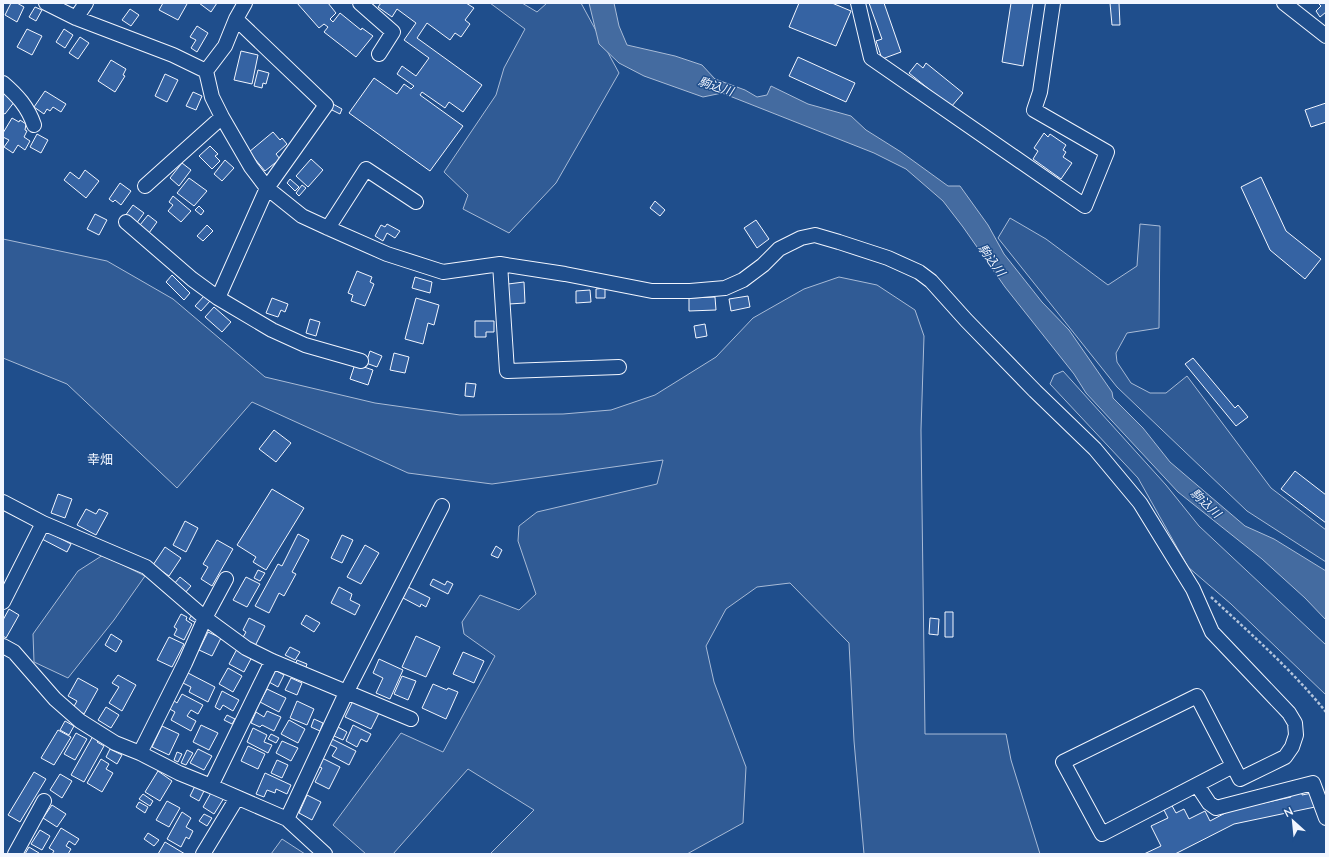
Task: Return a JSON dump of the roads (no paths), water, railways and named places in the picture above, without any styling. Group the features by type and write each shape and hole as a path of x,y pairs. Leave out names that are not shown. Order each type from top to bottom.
{"street":[{"path":"46,3 76,18 173,55 206,71"},
{"path":"76,18 86,3"},
{"path":"206,71 225,46 236,19 245,3"},
{"path":"360,3 394,32 379,54"},
{"path":"858,3 871,58 1085,206 1107,152 1034,110 1040,92 1053,3"},
{"path":"1284,3 1326,36"},
{"path":"218,298 267,188 326,105 236,19"},
{"path":"206,71 212,96 222,117 251,167 267,188 302,216 387,254 443,272 500,264 565,274 652,291 690,291 725,288 743,280 763,265 779,250 801,238 815,235 888,258 919,272 931,281 971,326 1095,449 1140,503 1193,589 1212,632 1289,714 1295,723 1296,735 1292,747 1285,757 1240,779 1197,696 1063,762 1102,834 1233,766"},
{"path":"3,83 19,97 30,114 34,125"},
{"path":"145,186 222,117"},
{"path":"328,228 366,169 416,202"},
{"path":"126,222 192,279 218,298 272,330 305,345 361,361"},
{"path":"500,264 507,371 619,367"},
{"path":"3,502 42,523 146,567 205,618 246,648 346,693 411,718"},
{"path":"286,819 346,693 442,506"},
{"path":"3,602 42,523"},
{"path":"140,753 185,663 205,618 226,579"},
{"path":"3,646 14,652 55,699 80,721 115,743 140,753 179,773 286,819 325,854"},
{"path":"211,786 272,661"},
{"path":"1198,784 1209,803 1216,808 1313,783 1326,818"},
{"path":"203,854 237,798"},
{"path":"15,854 44,801"}],"water":[{"name":"駒込川","path":"589,3 614,3 619,26 627,45 675,56 702,65 715,79 745,90 757,97 767,95 771,86 808,104 851,116 866,130 901,152 948,186 960,186 988,225 1004,254 1042,302 1069,330 1112,392 1113,398 1143,428 1170,462 1245,526 1274,539 1326,571 1326,620 1305,598 1262,559 1178,492 1086,393 1074,374 1005,287 943,201 906,169 874,153 722,93 703,97 644,76 619,63 599,44"}],"district":[{"name":"幸畑","path":"100,459"}]}
